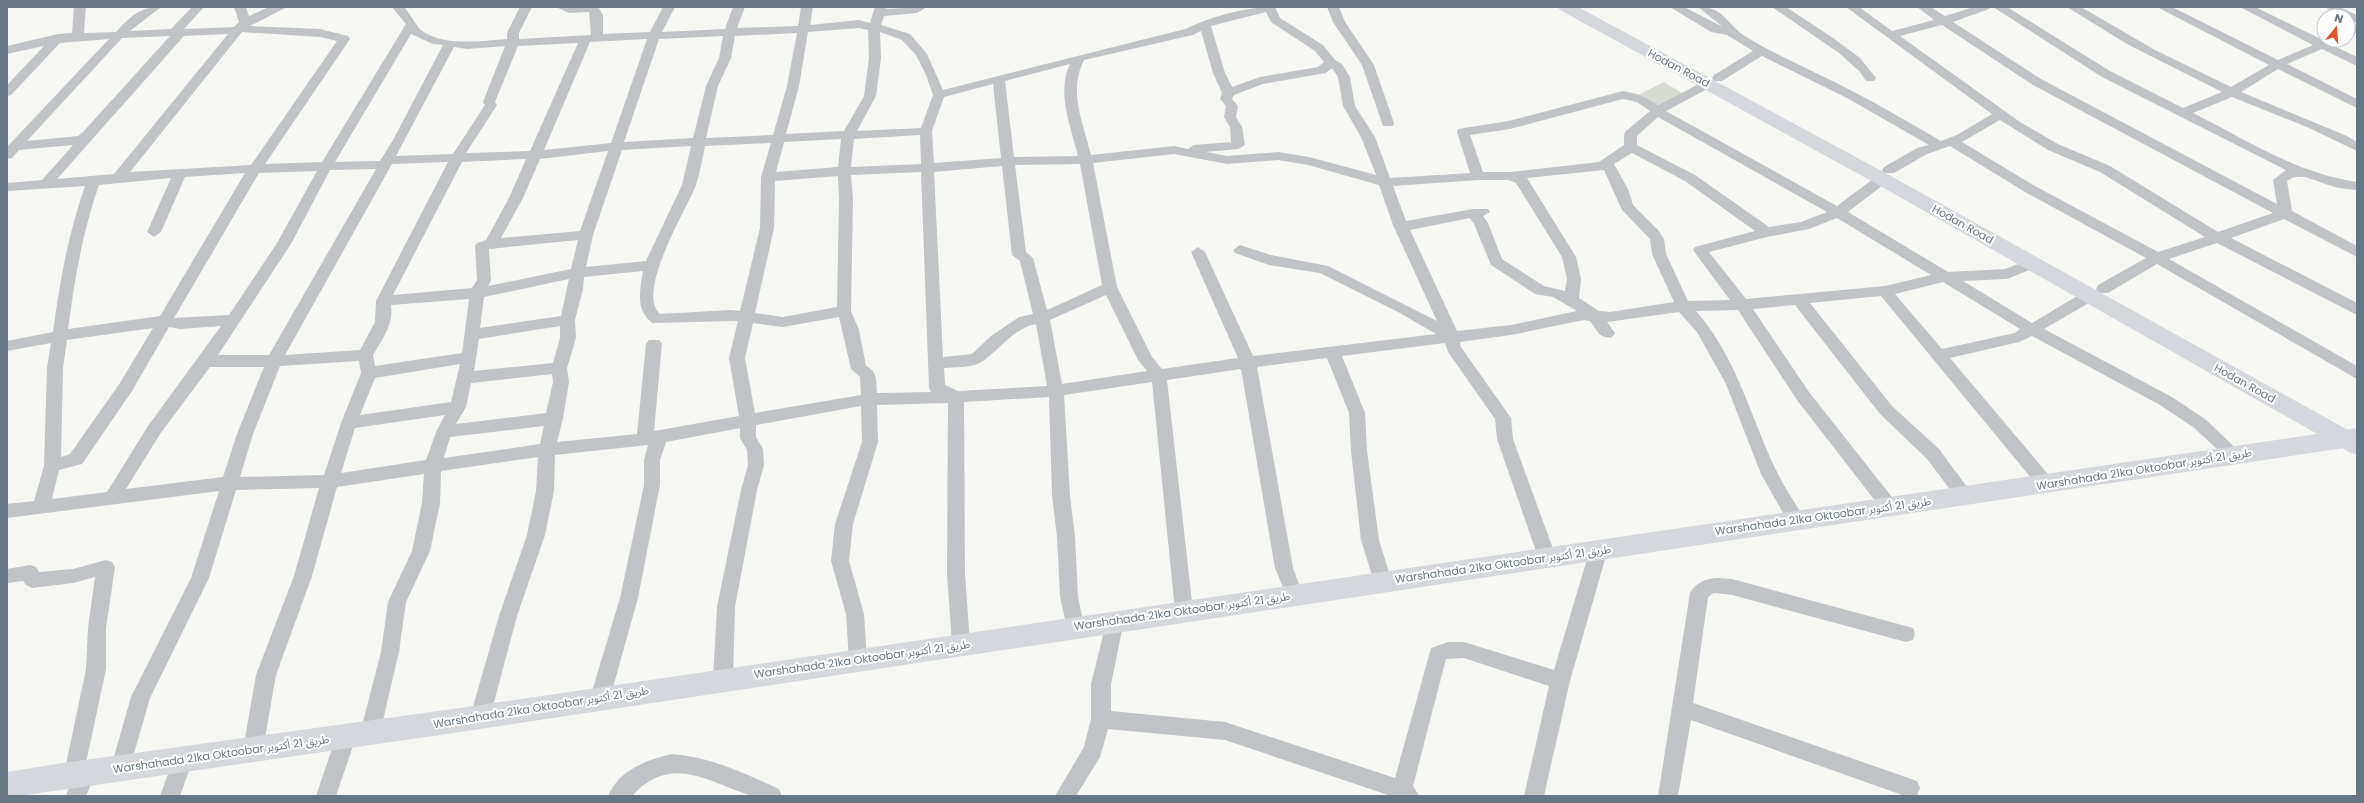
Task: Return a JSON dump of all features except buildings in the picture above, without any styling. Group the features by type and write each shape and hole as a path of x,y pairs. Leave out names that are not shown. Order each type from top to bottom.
{"main road":[{"name":"Hodan Road","path":"1566,7 1712,81 1885,175 2354,438"},
{"name":"Hodan Road","path":"1586,7 1712,81"},
{"name":"Hodan Road","path":"1885,175 2032,264 2096,292"},
{"name":"Warshahada 21ka Oktoobar طريق 21 أكتوبر","path":"7,785 79,781 121,767 358,735 723,678 858,660 1888,506 2047,485 2235,455 2354,438"}],"street":[{"path":"78,36 80,7"},
{"path":"11,151 134,20 155,7"},
{"path":"46,184 198,7"},
{"path":"240,7 241,26"},
{"path":"119,177 241,26 264,13 282,7"},
{"path":"398,7 412,24 414,32 450,44 487,45 513,42 591,38 803,29 859,24 898,33 906,37 921,54 932,75 939,95 926,131 926,168 937,388 956,397"},
{"path":"253,750 266,675 303,576 350,422 369,373 365,354 382,326 386,311 384,301 418,230 479,121 491,105 489,102 513,42 513,33 526,7"},
{"path":"491,244 516,198 591,38 598,8 568,10 562,7"},
{"path":"480,717 508,616 536,535 545,491 548,449 561,382 559,368 568,338 567,320 576,289 577,273 586,235 618,146 654,36 669,7"},
{"path":"739,7 730,32 725,58 712,86 689,185 651,266 646,297 651,314 657,319 730,315 783,322 844,311"},
{"path":"723,678 726,607 749,490 756,465 755,449 748,438 748,420 737,358 767,228 768,177 793,86 807,7"},
{"path":"1333,7 1339,22 1368,65 1388,123"},
{"path":"1676,7 1715,29 1731,32 1762,51 1945,143 2157,258 2357,373"},
{"path":"1704,7 1729,26 1731,32"},
{"path":"1778,7 1865,69 1870,78"},
{"path":"1852,7 1999,115 2042,141 2091,162 2118,176 2216,237 2236,245 2357,310"},
{"path":"1922,7 2037,82 2357,252"},
{"path":"1890,35 1943,21 1985,7"},
{"path":"1999,7 2106,74 2181,113 2263,152 2298,171 2334,183 2357,186"},
{"path":"2073,7 2114,33 2232,92 2304,121 2357,147"},
{"path":"2163,7 2357,104"},
{"path":"2246,7 2316,42"},
{"path":"2331,7 2357,19"},
{"path":"858,660 855,614 840,561 844,524 870,442 869,399 868,374 859,369 855,358 851,330 844,311 846,200 844,171 848,135 870,96 875,58 874,28 880,10 923,8"},
{"path":"939,95 1078,58 1190,32 1205,24 1260,8 1270,8 1275,20 1319,48 1331,63 1336,64 1341,71 1349,106 1368,136 1400,226 1452,336 1453,348 1503,418 1508,450 1548,557"},
{"path":"112,498 154,430 206,361 284,244 304,202 372,87 412,24"},
{"path":"768,177 844,171 926,168 1009,161 1086,160 1238,145 1236,127 1230,117 1232,106 1226,100 1228,93 1219,73 1205,24"},
{"path":"7,50 58,38 177,33 241,26 243,29 320,33 344,39 254,170 126,387 76,459 52,466"},
{"path":"7,92 58,38"},
{"path":"121,767 141,697 200,578 231,483 245,434 274,361 400,140 450,44"},
{"path":"2181,113 2232,92 2278,64 2318,48"},
{"path":"2327,48 2357,62"},
{"path":"1631,147 1630,135 1657,111 1712,81 1762,51"},
{"path":"1078,58 1071,74 1069,91 1086,160 1110,287 1146,360 1159,376 1184,611"},
{"path":"1228,93 1260,81 1322,70 1331,63"},
{"path":"999,80 1019,255 1026,258 1042,318 1059,418 1061,496 1066,537 1068,596 1075,627"},
{"path":"1478,176 1463,132 1510,125 1622,95 1633,95 1650,104 1657,111 1838,212 2031,329 2166,401 2199,423 2235,455"},
{"path":"1888,506 1803,396 1742,305 1700,250 1767,232 1804,226 1838,212 1885,175 1922,151 1962,138 1999,115"},
{"path":"7,187 180,173 535,155 618,146 699,144 740,139 779,139 926,131"},
{"path":"11,151 81,140 88,135"},
{"path":"1168,151 1180,151 1227,160 1268,156 1288,158 1384,182 1427,181 1478,176 1511,176 1607,164 1631,147"},
{"path":"1631,147 1690,178 1767,232"},
{"path":"1607,164 1622,191 1623,200 1628,208 1650,228 1656,237 1660,246 1659,254 1683,306 1703,329 1734,384 1769,474 1796,520"},
{"path":"2286,214 2280,180 2298,171"},
{"path":"154,232 180,173"},
{"path":"1511,176 1521,180 1529,191 1569,257 1574,279 1571,300"},
{"path":"41,506 52,466 53,399 58,336 71,256 81,217 94,181"},
{"path":"1400,226 1412,226 1448,217 1479,213 1481,223 1496,262 1540,290 1557,293 1571,300 1594,315 1607,333"},
{"path":"1938,355 2019,337 2157,258 2286,214"},
{"path":"326,796 358,735 390,652 397,602 421,551 431,503 433,465 444,432 458,407 465,378 477,293 484,280 482,246 586,235"},
{"path":"1240,250 1269,260 1323,269 1403,308 1452,336"},
{"path":"1198,252 1248,362 1284,568 1294,595"},
{"path":"7,510 231,483 277,484 331,481 548,449 652,438 869,399 956,397 1055,391 1248,362 1511,330 1584,315 1610,317 1683,306 1742,305 1885,292 1945,277 2007,274 2032,264"},
{"path":"384,301 477,293 577,273 651,266"},
{"path":"936,363 967,362 977,358 996,340 1024,322 1042,318 1110,287"},
{"path":"1885,292 1893,304 1938,355 2047,485"},
{"path":"1799,300 1886,410 1933,454 1964,495"},
{"path":"7,346 58,336 164,321 180,324 233,320"},
{"path":"472,335 567,320"},
{"path":"600,698 629,598 652,485 654,344"},
{"path":"1332,351 1357,413 1370,540 1383,582"},
{"path":"206,361 274,361 365,354"},
{"path":"369,373 469,357"},
{"path":"465,378 559,368"},
{"path":"956,397 956,573 961,644"},
{"path":"350,422 458,407"},
{"path":"444,432 554,418"},
{"path":"1534,796 1560,681 1599,549"},
{"path":"7,576 30,572 32,580 55,579 106,567 97,628 96,669 79,781"},
{"path":"1668,796 1683,708 1699,593 1707,586 1719,584 1725,585 1906,634"},
{"path":"1065,796 1093,750 1101,720 1101,684 1115,621"},
{"path":"1101,720 1225,731 1405,793 1438,654 1448,650 1464,650 1560,681"},
{"path":"1683,708 1910,788"},
{"path":"170,796 183,759"},
{"path":"618,796 629,781 642,771 676,762 720,772 772,796"}],"shaded area":[{"path":"1664,82 1682,93 1657,105 1640,94"}]}
